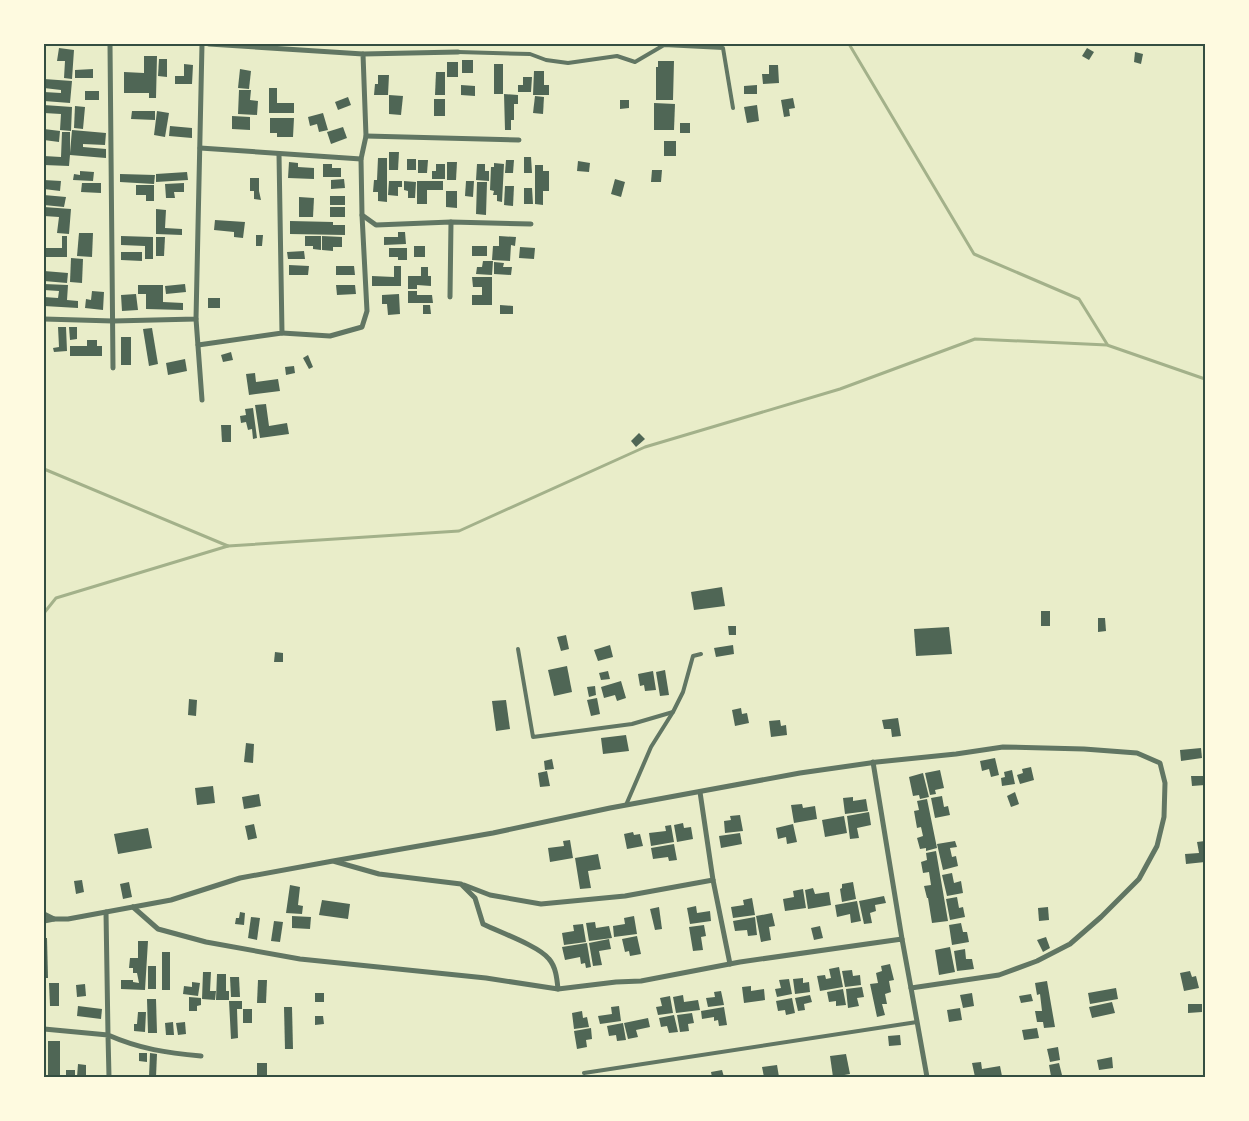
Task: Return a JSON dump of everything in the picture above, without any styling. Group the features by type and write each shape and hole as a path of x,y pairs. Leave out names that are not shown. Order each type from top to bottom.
{"street":[{"path":"110,44 113,368"},
{"path":"202,44 196,319 202,400"},
{"path":"208,44 363,54 458,52"},
{"path":"198,345 282,333 330,336 362,327 366,311 361,159 366,136 363,54"},
{"path":"366,136 519,140"},
{"path":"200,148 361,159"},
{"path":"280,154 282,333"},
{"path":"362,216 376,225 451,222 531,224"},
{"path":"450,297 451,222"},
{"path":"44,318 113,320 196,319"},
{"path":"44,921 68,919 171,900 240,878 492,833 626,805 800,773 873,762 1003,748 1138,753 1160,763 1165,783 1164,817 1157,846 1139,879 1101,917 1070,944 1037,961 999,976 911,988"},
{"path":"873,762 927,1077"},
{"path":"700,792 713,880 730,964"},
{"path":"333,861 379,874 462,884 490,895 541,904 625,896 713,880"},
{"path":"462,884 475,898 483,924 540,950 550,959 558,989"},
{"path":"134,907 158,929 206,942 300,959 486,978 558,989 641,981 730,964 902,938"},
{"path":"106,912 109,1077"},
{"path":"44,914 54,919"},
{"path":"44,1029 108,1035 131,1045 165,1053 200,1056"}],"lane":[{"path":"458,52 530,54 546,60 568,63 617,56 635,62 664,45 723,48 733,108"},
{"path":"518,649 533,737 632,724 673,712"},
{"path":"626,805 651,748 683,692 693,656 701,654"},
{"path":"584,1073 917,1022"}],"building":[{"path":"59,48 74,50 72,79 64,78 65,61 57,61"},
{"path":"1087,48 1094,52 1089,60 1082,56"},
{"path":"1135,52 1143,54 1141,64 1134,62"},
{"path":"144,56 157,56 156,98 149,98 149,93 124,93 124,72 144,73"},
{"path":"159,59 167,59 167,77 158,76"},
{"path":"462,60 473,60 473,73 462,73"},
{"path":"658,61 674,61 673,100 656,100 656,67 658,67"},
{"path":"447,62 458,62 458,77 447,77"},
{"path":"184,64 193,65 192,84 175,84 175,76 184,76"},
{"path":"494,64 503,64 503,94 494,94"},
{"path":"769,65 778,65 779,83 763,84 762,74 769,74"},
{"path":"93,69 93,78 75,78 75,70"},
{"path":"240,69 251,71 249,89 238,88"},
{"path":"534,71 544,71 544,85 549,85 549,95 533,95"},
{"path":"436,72 445,72 445,95 435,95"},
{"path":"378,75 389,75 388,95 374,95 375,84 378,84"},
{"path":"523,77 532,77 531,92 518,92 518,85 523,85"},
{"path":"44,79 72,81 70,103 44,101 44,92 61,93 61,90 44,88"},
{"path":"461,85 475,86 475,96 461,95"},
{"path":"757,85 757,94 744,94 744,86"},
{"path":"269,88 277,88 277,103 294,103 294,113 269,113"},
{"path":"239,90 251,90 250,100 258,101 257,115 238,114"},
{"path":"85,91 99,91 99,100 85,100"},
{"path":"504,94 518,95 518,104 514,104 514,120 511,120 511,130 505,130"},
{"path":"389,95 403,96 401,115 389,114"},
{"path":"535,96 544,97 543,114 533,113"},
{"path":"348,97 351,105 338,110 335,102"},
{"path":"793,98 795,108 789,109 790,116 784,117 781,100"},
{"path":"434,99 445,99 445,116 434,116"},
{"path":"620,100 629,100 629,108 620,109"},
{"path":"654,103 675,104 674,130 654,130"},
{"path":"44,105 72,107 71,131 60,130 61,114 44,113"},
{"path":"757,105 759,121 747,123 744,107"},
{"path":"75,106 85,107 83,129 74,128"},
{"path":"132,111 155,111 155,120 131,119"},
{"path":"157,111 169,113 165,137 154,135"},
{"path":"323,113 328,130 319,132 317,124 310,126 308,117"},
{"path":"232,116 250,117 250,130 232,129"},
{"path":"270,118 294,118 293,137 277,137 277,133 270,133"},
{"path":"680,123 690,123 690,133 680,133"},
{"path":"170,126 192,128 192,138 169,136"},
{"path":"343,127 347,138 331,144 327,132"},
{"path":"44,129 60,131 59,142 44,140"},
{"path":"72,130 106,133 105,145 83,144 83,147 106,149 106,158 70,155 69,166 44,165 44,156 61,157 62,132 70,132 70,153"},
{"path":"664,141 676,141 676,156 664,156"},
{"path":"389,152 399,152 398,170 389,170"},
{"path":"524,157 531,157 532,173 524,173"},
{"path":"378,158 387,158 387,202 378,201 378,192 373,192 374,180 377,180"},
{"path":"407,159 416,159 416,170 407,170"},
{"path":"418,160 428,160 427,173 418,173"},
{"path":"506,160 514,160 513,173 505,173"},
{"path":"578,161 590,163 589,172 577,171"},
{"path":"289,162 298,163 298,167 314,168 314,179 288,178"},
{"path":"447,162 457,162 456,180 447,180"},
{"path":"494,163 504,164 502,202 497,201 497,195 493,195 494,191 490,190 491,167 494,167"},
{"path":"323,164 332,164 332,168 341,168 341,177 323,177"},
{"path":"436,164 445,164 445,179 432,179 432,171 436,171"},
{"path":"477,164 485,164 485,171 489,171 489,181 476,180"},
{"path":"535,165 543,165 543,171 549,171 549,191 543,191 543,205 535,204"},
{"path":"652,170 662,170 661,182 651,182"},
{"path":"80,171 94,172 93,181 73,180 74,174 80,175"},
{"path":"187,172 188,180 156,182 156,174"},
{"path":"120,174 155,175 154,184 120,182"},
{"path":"250,178 259,178 261,200 254,199 254,191 250,191"},
{"path":"344,179 345,188 331,189 331,180"},
{"path":"615,179 625,182 621,197 611,194"},
{"path":"44,180 61,181 60,191 44,189"},
{"path":"389,181 402,181 402,187 398,187 398,196 388,195"},
{"path":"404,181 416,182 415,198 408,198 408,191 404,190"},
{"path":"417,181 443,181 443,190 427,190 427,204 417,204"},
{"path":"466,181 474,181 473,197 465,196"},
{"path":"477,182 487,182 486,215 476,214"},
{"path":"82,183 101,183 101,193 81,192"},
{"path":"184,183 184,192 174,192 175,198 166,198 165,184"},
{"path":"136,185 154,185 154,201 146,201 146,195 136,195"},
{"path":"505,186 514,186 513,206 504,205"},
{"path":"524,188 532,188 533,204 524,204"},
{"path":"446,191 457,191 457,208 446,207"},
{"path":"44,195 66,197 64,207 44,205"},
{"path":"330,196 345,196 345,205 330,205"},
{"path":"299,197 314,198 313,217 299,217"},
{"path":"44,207 71,209 69,234 57,233 59,217 44,216"},
{"path":"330,207 345,207 345,217 330,217"},
{"path":"156,209 166,210 165,228 182,229 182,235 156,234"},
{"path":"215,220 245,222 243,238 234,237 234,232 214,230"},
{"path":"290,221 333,222 333,225 345,225 345,235 290,234"},
{"path":"398,232 405,232 406,244 384,245 384,237 398,237"},
{"path":"79,233 93,233 92,257 77,256"},
{"path":"256,235 263,235 262,246 256,246"},
{"path":"62,236 67,236 67,257 44,257 44,248 62,248"},
{"path":"121,236 153,237 153,259 145,259 145,246 121,245"},
{"path":"305,236 321,236 321,250 313,249 313,246 305,246"},
{"path":"322,236 342,237 342,247 333,247 333,251 322,250"},
{"path":"499,236 516,237 515,246 511,245 510,261 492,260 493,246 499,246"},
{"path":"156,237 165,237 164,256 156,256"},
{"path":"414,246 425,246 425,257 414,257"},
{"path":"472,246 487,246 487,256 472,256"},
{"path":"520,247 535,248 534,259 519,258"},
{"path":"389,248 407,248 407,260 389,257"},
{"path":"304,251 305,259 288,259 287,252"},
{"path":"121,252 142,252 142,261 121,260"},
{"path":"71,258 83,259 82,283 70,282"},
{"path":"483,261 493,261 492,275 476,274 477,267 482,267"},
{"path":"494,262 504,263 503,267 512,267 511,275 494,274"},
{"path":"289,265 309,266 308,275 289,275"},
{"path":"336,266 354,266 355,275 336,275"},
{"path":"394,266 401,266 401,286 372,286 372,276 394,277"},
{"path":"421,267 428,267 428,276 431,276 431,286 417,285 417,289 408,289 408,276 421,276"},
{"path":"44,271 68,273 67,283 44,281"},
{"path":"472,277 492,277 492,305 472,305 472,295 482,295 482,287 473,287"},
{"path":"44,284 68,285 67,300 78,301 78,308 44,306 44,297 58,298 59,291 44,290"},
{"path":"185,284 186,292 166,294 165,286"},
{"path":"138,285 163,285 163,302 183,303 183,310 146,309 146,294 138,294"},
{"path":"336,285 355,285 356,294 337,295"},
{"path":"92,291 104,292 103,310 85,308 86,299 91,300"},
{"path":"408,291 417,291 417,295 432,295 433,303 408,303"},
{"path":"136,294 138,310 122,311 121,295"},
{"path":"399,294 400,314 388,315 387,304 382,304 382,295"},
{"path":"208,298 220,298 220,308 208,308"},
{"path":"423,305 430,305 431,314 423,314"},
{"path":"500,305 513,306 513,314 500,314"},
{"path":"58,327 66,327 67,351 54,352 53,348 59,347"},
{"path":"69,327 77,327 77,339 70,340"},
{"path":"152,328 158,364 149,366 143,329"},
{"path":"121,337 131,337 131,365 121,365"},
{"path":"87,340 97,340 97,346 102,346 102,356 70,356 70,346 87,346"},
{"path":"231,352 233,360 223,362 221,355"},
{"path":"308,355 313,367 309,369 303,358"},
{"path":"185,359 187,371 168,375 166,363"},
{"path":"294,366 295,373 286,375 285,367"},
{"path":"255,373 256,382 278,379 280,391 249,395 246,374"},
{"path":"266,404 269,426 287,423 289,434 260,438 255,405"},
{"path":"253,408 257,438 253,439 252,429 248,430 246,422 241,423 240,416 246,415 245,409"},
{"path":"221,425 231,425 231,442 222,442"},
{"path":"639,433 645,439 636,447 631,441"},
{"path":"722,587 725,606 694,610 691,592"},
{"path":"1041,611 1050,611 1050,626 1041,626"},
{"path":"1098,618 1105,618 1106,631 1098,632"},
{"path":"728,626 736,626 736,635 729,635"},
{"path":"949,627 952,654 916,656 914,629"},
{"path":"566,635 569,649 561,651 557,637"},
{"path":"610,645 613,657 598,661 594,650"},
{"path":"733,645 734,654 716,657 714,648"},
{"path":"275,652 283,653 283,662 274,662"},
{"path":"567,666 572,692 554,696 548,670"},
{"path":"665,670 669,695 660,696 656,672"},
{"path":"608,671 610,679 601,680 599,673"},
{"path":"653,671 656,690 645,691 644,685 640,686 638,674"},
{"path":"621,681 626,698 617,701 615,695 604,698 601,687"},
{"path":"595,686 596,695 589,697 587,687"},
{"path":"597,698 600,714 591,716 587,700"},
{"path":"189,699 197,700 196,716 188,715"},
{"path":"506,700 510,729 496,731 492,701"},
{"path":"741,708 742,714 747,713 749,723 735,726 732,710"},
{"path":"898,718 901,736 892,737 891,729 884,729 882,720"},
{"path":"780,720 781,726 786,725 787,735 771,737 769,721"},
{"path":"626,735 629,751 603,754 601,738"},
{"path":"246,743 254,744 253,763 244,762"},
{"path":"1201,748 1202,758 1181,761 1180,750"},
{"path":"995,758 999,775 991,777 989,769 982,771 980,761"},
{"path":"552,759 554,769 545,770 544,761"},
{"path":"1031,767 1034,780 1020,784 1017,775 1023,773 1022,769"},
{"path":"940,770 944,788 935,790 936,794 930,795 925,773"},
{"path":"1012,770 1015,784 1002,786 1001,778 1005,777 1004,772"},
{"path":"547,771 550,786 540,787 538,773"},
{"path":"923,773 929,797 920,799 919,795 913,796 909,777"},
{"path":"1191,776 1205,776 1205,785 1192,786"},
{"path":"213,786 215,803 197,805 195,788"},
{"path":"1015,792 1019,804 1011,807 1007,796"},
{"path":"259,794 261,806 244,809 242,797"},
{"path":"942,796 944,807 948,806 950,815 935,818 931,798"},
{"path":"853,797 853,801 866,799 868,811 845,814 843,798"},
{"path":"927,799 937,848 926,851 926,848 920,849 917,838 923,836 921,827 917,828 914,811 919,810 917,801"},
{"path":"802,804 803,808 815,806 817,819 794,823 791,805"},
{"path":"869,812 871,825 857,828 859,838 850,839 847,816"},
{"path":"740,815 743,831 725,833 724,821 731,820 730,816"},
{"path":"844,816 847,833 825,837 822,820"},
{"path":"683,823 684,828 691,827 693,839 677,842 674,825"},
{"path":"254,824 257,838 248,840 245,826"},
{"path":"793,824 797,842 787,844 786,837 778,839 776,828"},
{"path":"671,825 674,842 651,846 649,833 666,831 665,826"},
{"path":"148,828 152,848 118,854 114,834"},
{"path":"633,832 634,835 640,834 643,846 627,849 624,834"},
{"path":"740,833 742,844 721,848 719,836"},
{"path":"570,840 573,858 550,862 548,848 564,846 563,841"},
{"path":"955,841 957,847 950,848 952,857 956,856 958,866 943,870 937,844"},
{"path":"1205,841 1205,862 1186,864 1185,854 1199,853 1197,842"},
{"path":"674,844 677,860 669,861 668,857 653,859 651,848"},
{"path":"936,851 948,921 932,923 924,886 931,885 929,872 923,873 921,862 927,860 926,853"},
{"path":"598,854 601,869 588,871 591,888 580,889 575,858"},
{"path":"952,873 954,883 961,881 963,893 947,896 942,875"},
{"path":"82,880 84,892 76,894 74,881"},
{"path":"129,882 132,897 123,899 120,884"},
{"path":"853,882 856,899 842,902 840,889 842,884"},
{"path":"290,885 300,887 298,905 303,906 302,914 286,913"},
{"path":"813,888 815,894 829,892 831,905 808,909 805,890"},
{"path":"803,889 806,908 785,911 783,899 794,897 793,891"},
{"path":"884,896 886,903 875,905 876,911 870,913 872,923 864,924 859,901"},
{"path":"957,897 959,908 963,907 965,917 950,920 946,899"},
{"path":"752,898 755,915 733,918 731,907 744,905 743,900"},
{"path":"322,900 350,904 348,919 319,915"},
{"path":"857,901 861,921 851,923 850,914 837,917 835,905"},
{"path":"696,906 697,913 710,911 711,921 690,924 687,908"},
{"path":"659,907 662,929 655,930 650,909"},
{"path":"1048,907 1049,920 1039,921 1038,908"},
{"path":"240,912 245,913 244,925 235,924"},
{"path":"772,913 775,926 769,927 771,940 761,942 756,916"},
{"path":"292,916 311,917 310,929 292,928"},
{"path":"634,916 637,934 614,937 613,926 625,924 624,918"},
{"path":"251,917 260,918 257,940 248,938"},
{"path":"755,917 757,935 748,936 747,930 735,931 733,921"},
{"path":"274,921 283,922 280,942 271,941"},
{"path":"595,922 596,928 609,926 612,938 589,941 586,923"},
{"path":"961,923 963,932 967,932 969,942 952,945 949,925"},
{"path":"583,924 586,942 564,945 562,933 574,931 573,925"},
{"path":"704,925 706,936 701,937 703,950 693,951 689,927"},
{"path":"820,926 823,938 814,940 811,928"},
{"path":"637,936 641,954 630,956 629,951 625,952 622,939"},
{"path":"1046,937 1050,948 1043,952 1037,940"},
{"path":"44,938 47,938 48,978 44,978"},
{"path":"609,939 611,949 599,951 602,965 593,966 589,943"},
{"path":"138,941 148,941 145,990 121,989 121,980 133,980 133,982 139,983 137,973 133,973 133,968 129,968 130,958 138,958"},
{"path":"587,943 591,967 586,968 585,963 581,964 580,957 565,960 562,947"},
{"path":"950,947 955,972 939,975 935,950"},
{"path":"965,949 966,959 972,959 974,969 957,971 954,951"},
{"path":"162,952 170,952 170,990 162,990"},
{"path":"890,964 894,980 889,981 891,992 885,994 887,1004 882,1004 885,1015 877,1017 870,984 878,983 876,973 882,971 881,966"},
{"path":"148,966 156,966 156,989 148,989"},
{"path":"839,967 843,987 820,991 817,976 825,975 826,979 831,978 829,969"},
{"path":"852,970 853,976 860,975 861,985 845,987 842,971"},
{"path":"1190,971 1192,977 1196,976 1199,988 1184,991 1180,973"},
{"path":"203,972 211,972 210,991 216,991 215,1000 202,999"},
{"path":"217,974 226,974 226,991 229,991 229,1000 216,1000"},
{"path":"230,977 239,977 240,997 231,997"},
{"path":"803,978 803,983 809,982 810,992 795,994 793,979"},
{"path":"789,979 792,994 777,997 775,989 781,988 779,980"},
{"path":"258,980 267,980 266,1003 257,1003"},
{"path":"1047,981 1055,1027 1044,1028 1043,1022 1037,1022 1035,1011 1042,1011 1040,994 1037,995 1035,983"},
{"path":"192,982 200,983 198,996 183,994 184,986 192,987"},
{"path":"49,983 59,983 59,1006 50,1006"},
{"path":"85,984 86,996 77,997 76,985"},
{"path":"751,986 751,991 764,989 765,1000 744,1003 742,987"},
{"path":"862,987 864,997 857,998 859,1006 848,1008 846,989"},
{"path":"1116,988 1118,999 1090,1004 1088,993"},
{"path":"843,989 846,1005 836,1006 836,1001 829,1002 827,992"},
{"path":"721,991 724,1005 708,1007 706,998 715,997 714,992"},
{"path":"315,993 324,993 324,1002 315,1002"},
{"path":"972,993 974,1006 963,1008 960,995"},
{"path":"1031,994 1033,1001 1021,1003 1019,996"},
{"path":"683,995 684,1002 698,1000 700,1010 676,1013 673,997"},
{"path":"810,995 812,1002 804,1004 805,1010 798,1011 795,998"},
{"path":"670,996 673,1013 658,1015 656,1007 662,1006 660,998"},
{"path":"189,997 201,998 201,1005 197,1006 197,1011 189,1011"},
{"path":"792,998 795,1013 786,1015 785,1010 778,1011 776,1001"},
{"path":"147,999 156,999 157,1033 148,1033"},
{"path":"229,1001 242,1001 242,1009 237,1009 238,1038 231,1039"},
{"path":"1112,1002 1115,1013 1092,1018 1089,1007"},
{"path":"1188,1004 1202,1004 1202,1012 1188,1013"},
{"path":"78,1006 102,1009 101,1019 77,1016"},
{"path":"619,1006 621,1021 600,1024 598,1016 612,1014 611,1007"},
{"path":"284,1007 292,1007 293,1049 285,1049"},
{"path":"724,1007 727,1025 719,1026 718,1020 714,1021 714,1017 702,1019 701,1011"},
{"path":"960,1008 962,1020 949,1022 947,1010"},
{"path":"243,1009 252,1009 252,1023 243,1023"},
{"path":"582,1011 583,1018 587,1017 589,1027 574,1029 572,1013"},
{"path":"138,1012 146,1012 145,1032 134,1031"},
{"path":"692,1013 694,1023 688,1024 689,1031 680,1032 677,1015"},
{"path":"674,1015 678,1032 669,1033 667,1026 661,1027 659,1018"},
{"path":"315,1016 323,1016 324,1024 315,1025"},
{"path":"648,1018 650,1027 636,1030 638,1037 628,1039 624,1023"},
{"path":"173,1022 174,1035 166,1035 165,1023"},
{"path":"185,1022 186,1034 178,1035 176,1023"},
{"path":"623,1023 626,1040 617,1041 616,1035 609,1036 607,1026"},
{"path":"591,1028 592,1039 586,1040 587,1047 577,1049 574,1031"},
{"path":"1037,1028 1039,1038 1024,1040 1022,1030"},
{"path":"900,1035 901,1045 889,1046 888,1036"},
{"path":"48,1041 60,1041 60,1075 66,1076 66,1070 75,1070 75,1077 48,1077"},
{"path":"1058,1047 1060,1060 1050,1062 1047,1049"},
{"path":"139,1053 147,1053 147,1062 139,1061"},
{"path":"150,1053 157,1054 156,1077 149,1077"},
{"path":"846,1054 850,1074 833,1077 830,1056"},
{"path":"1112,1057 1113,1068 1099,1070 1097,1060"},
{"path":"981,1062 982,1069 1000,1066 1002,1076 975,1077 972,1063"},
{"path":"257,1063 267,1063 267,1077 257,1077"},
{"path":"1059,1063 1062,1075 1051,1076 1049,1065"},
{"path":"78,1064 86,1065 86,1077 77,1077"},
{"path":"777,1065 779,1077 764,1077 762,1067"},
{"path":"722,1070 724,1077 712,1077 711,1072"}],"waterway":[{"path":"849,44 974,254 1079,299 1107,344"},
{"path":"44,613 56,598 228,546 459,531 645,447 840,389 975,339 1107,345 1205,379"},
{"path":"44,469 228,546"}]}
